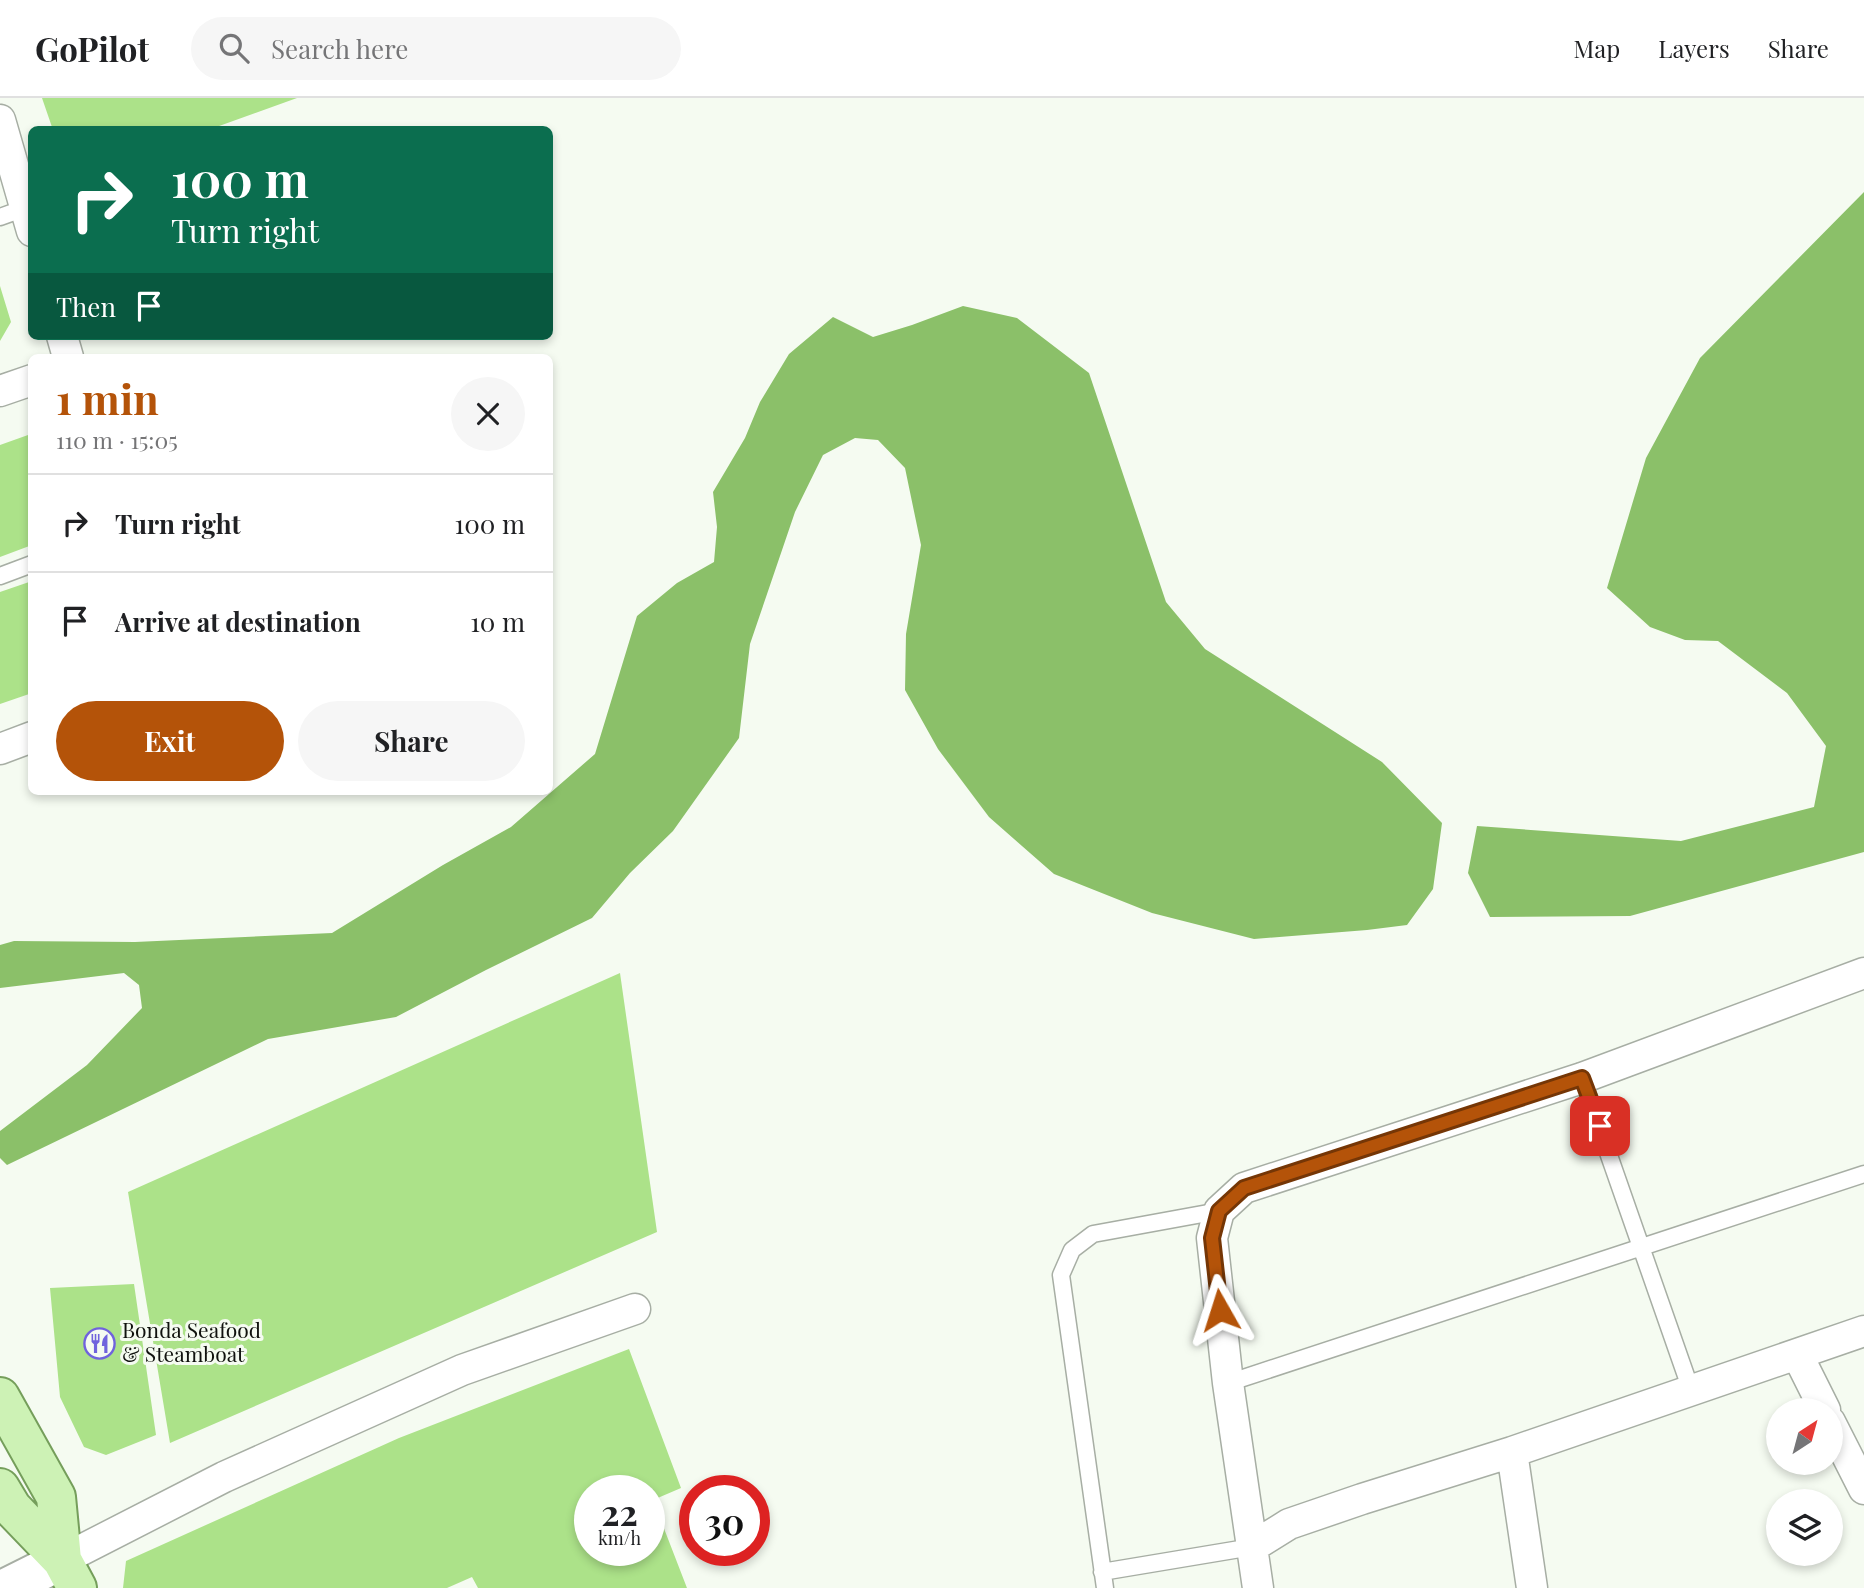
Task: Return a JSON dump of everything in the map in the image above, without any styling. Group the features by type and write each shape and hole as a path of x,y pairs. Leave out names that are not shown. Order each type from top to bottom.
{"main road":[{"path":"0,1397 56,1497 69,1574"},
{"path":"0,1488 12,1508 69,1574"}],"street":[{"path":"0,120 19,219"},
{"path":"0,391 28,381"},
{"path":"0,749 28,738"},
{"path":"1258,1588 1228,1383 1212,1238 1219,1211 1244,1188 1582,1078 1864,973"},
{"path":"6,1588 69,1574 223,1477 462,1370 635,1309"},
{"path":"1252,1546 1289,1524 1512,1452 1864,1331"},
{"path":"1797,1354 1819,1398"},
{"path":"1843,1448 1864,1489"},
{"path":"1512,1452 1532,1588"}],"lane":[{"path":"0,576 28,566"},
{"path":"1582,1078 1691,1390"},
{"path":"1228,1383 1864,1174"},
{"path":"1219,1211 1093,1234 1072,1250 1061,1275 1103,1580 1252,1546"}],"shaded area":[{"path":"1864,192 1864,852 1630,916 1490,917 1468,873 1477,826 1681,841 1814,807 1826,746 1787,693 1718,641 1685,640 1650,627 1607,588 1646,458 1700,358"},
{"path":"963,306 1017,318 1089,373 1166,602 1205,649 1382,762 1442,823 1433,889 1407,925 1254,939 1152,913 1054,874 989,817 938,749 905,690 906,634 921,545 905,468 878,440 855,438 823,455 795,512 750,644 739,738 673,831 630,873 592,918 396,1017 268,1039 7,1165 0,1158 0,1131 87,1065 142,1008 139,985 124,973 0,988 0,945 14,941 135,942 332,933 511,827 548,795 553,795 553,790 595,754 637,616 677,583 714,562 717,527 713,492 745,438 760,402 789,354 833,317 873,337"}],"building":[{"path":"42,98 297,98 219,126 52,126"},
{"path":"0,286 11,322 0,341"},
{"path":"28,435 28,546 0,557 0,445"},
{"path":"28,582 28,694 0,704 0,592"},
{"path":"620,973 657,1232 170,1443 128,1192"},
{"name":"Bonda Seafood & Steamboat","path":"134,1284 156,1435 106,1455 84,1447 60,1397 50,1288"},
{"path":"629,1349 679,1489 665,1495 665,1475 574,1475 574,1566 665,1566 665,1531 687,1588 478,1588 472,1577 447,1588 123,1588 126,1561 399,1438"}],"place":[{"name":"Bonda Seafood & Steamboat","path":"99,1343"}],"route":[{"path":"1220,1310 1212,1238 1219,1211 1244,1188 1582,1078 1600,1126"}]}
